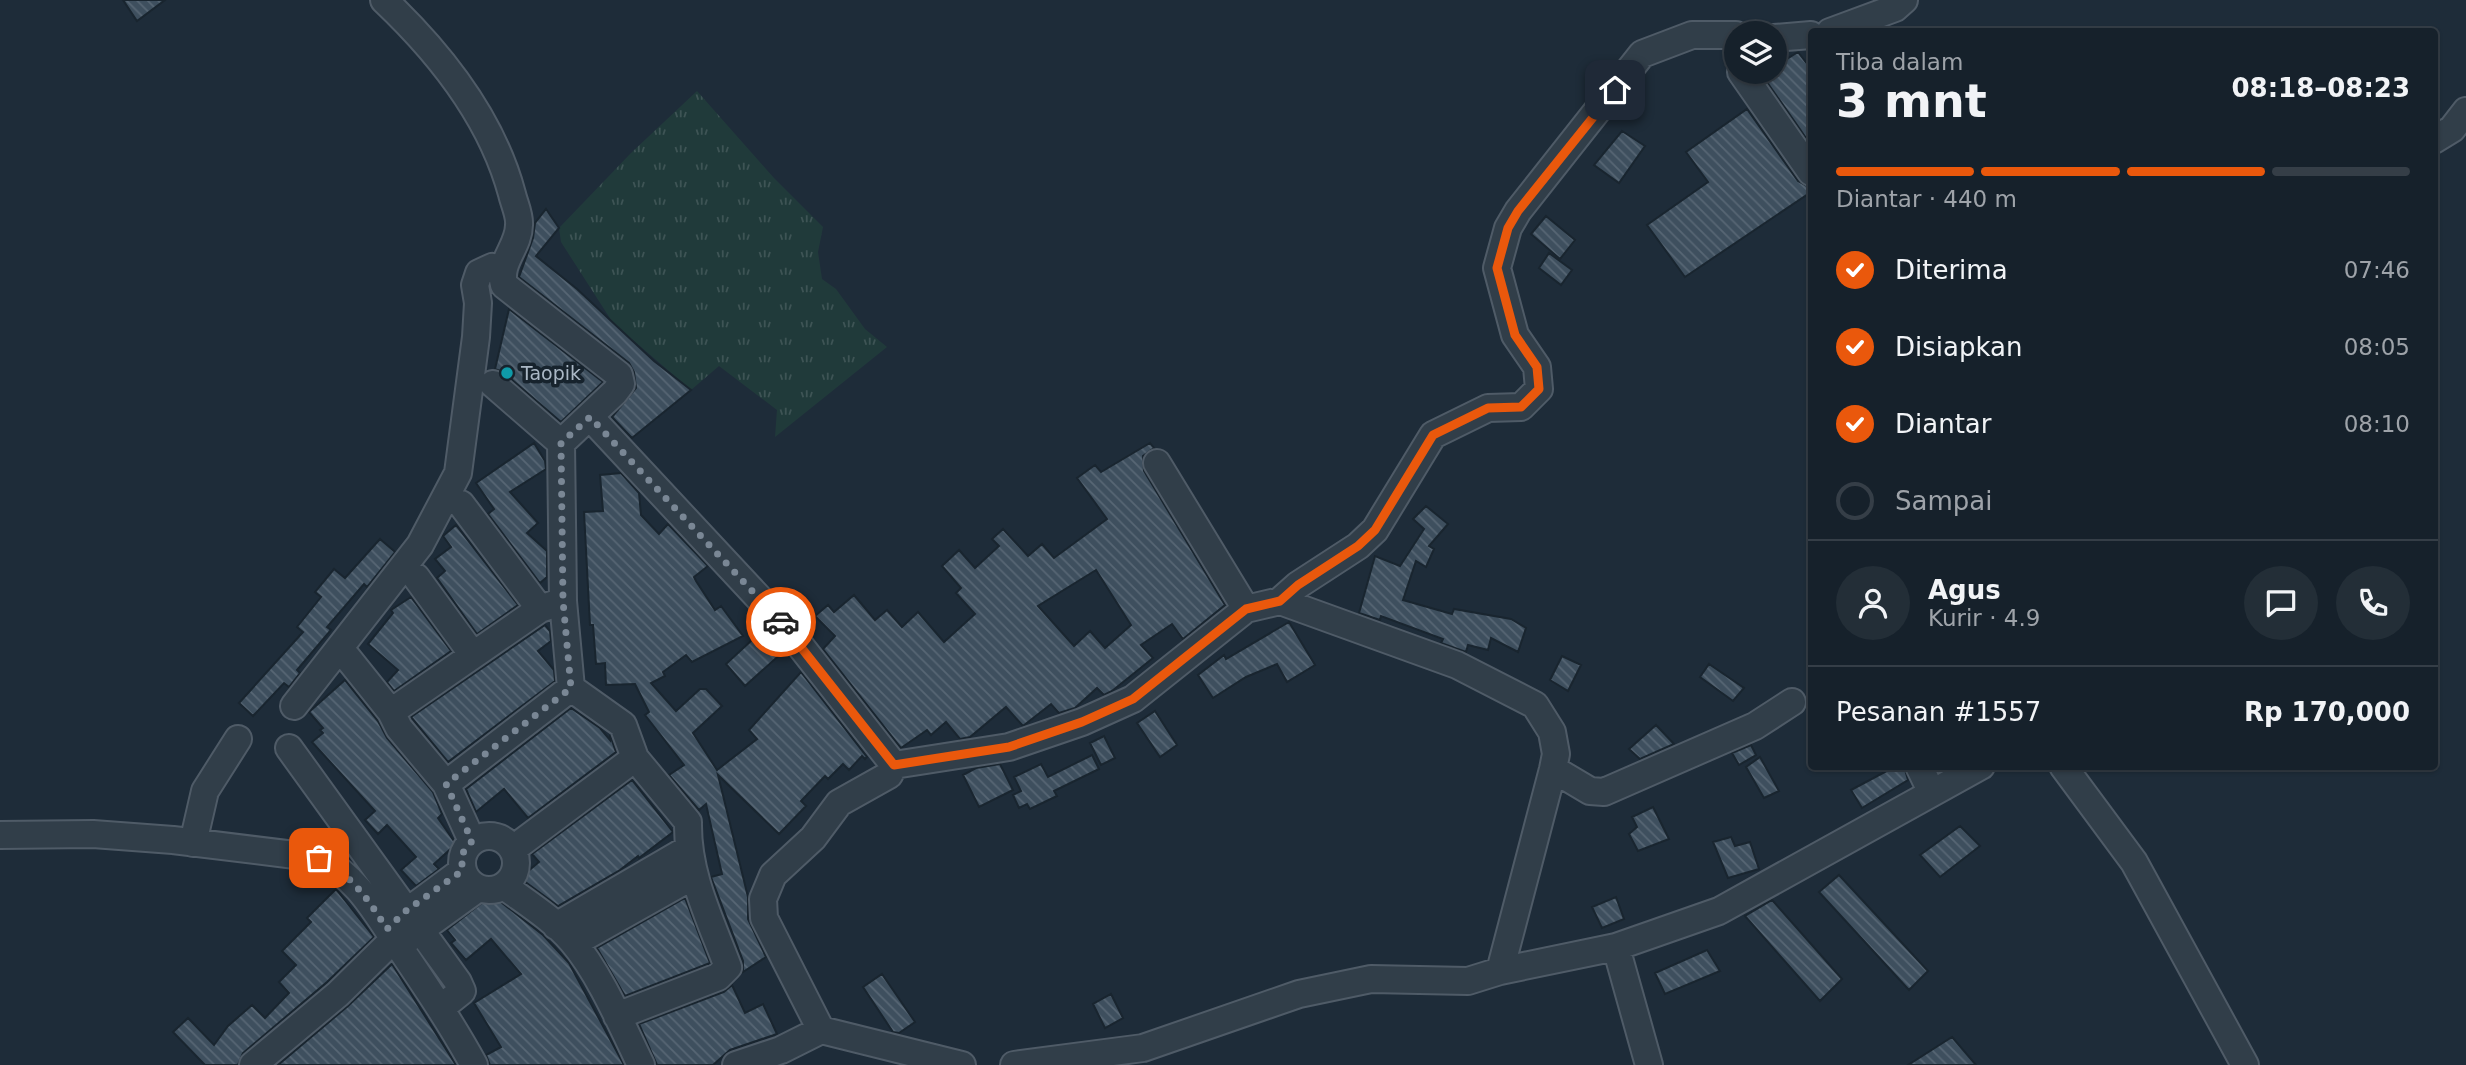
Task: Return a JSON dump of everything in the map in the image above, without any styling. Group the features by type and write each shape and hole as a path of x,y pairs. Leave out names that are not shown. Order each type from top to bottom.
{"street":[{"path":"384,0 434,56 469,101 488,127 502,158 519,226 501,274 504,285 533,310 608,364 618,375 621,384 561,443 551,605 571,688 624,725 635,758 688,822 688,849 693,876 728,967 718,977 617,1016"},
{"path":"1841,28 1895,8 1904,0"},
{"path":"894,765 1009,747 1082,722 1133,699 1246,609 1280,601 1298,585 1358,546 1375,530 1433,435 1488,408 1514,410 1533,397 1539,389 1537,367 1515,335 1497,268 1508,228 1518,211 1642,54 1692,35 1724,34"},
{"path":"1787,36 1808,35"},
{"path":"1749,84 1808,169"},
{"path":"2438,138 2452,129 2466,111"},
{"path":"294,706 420,545 458,473 477,325 475,285 480,273 492,267 501,274"},
{"path":"493,383 561,443"},
{"path":"590,417 784,625 894,765"},
{"path":"1157,463 1246,609"},
{"path":"461,503 551,605"},
{"path":"416,577 472,655"},
{"path":"1280,601 1457,666 1535,705 1552,732 1556,754 1553,769 1500,971"},
{"path":"391,712 472,655 551,605"},
{"path":"347,657 391,712 399,728 446,784 472,841"},
{"path":"446,784 571,688"},
{"path":"1553,769 1590,792 1604,792 1755,726 1792,702"},
{"path":"193,842 205,791 238,739"},
{"path":"289,748 462,990 442,1007"},
{"path":"513,849 635,758"},
{"path":"821,1030 764,918 763,899 773,875 813,838 839,803 889,775 894,765"},
{"path":"1921,770 1932,793"},
{"path":"1014,1065 1143,1048 1300,994 1371,979 1468,981 1500,971 1616,947 1719,911 1974,770"},
{"path":"2066,770 2134,862 2245,1065"},
{"path":"0,835 93,834 193,842 319,858 337,867 355,883 442,1007 474,1065"},
{"path":"487,835 494,836 502,838 513,849 516,869 504,886 491,891 470,880 462,854 472,841 487,835"},
{"path":"565,934 688,849"},
{"path":"565,934 693,876"},
{"path":"253,1065 338,994 413,919 470,880"},
{"path":"504,886 565,934 617,1016 641,1065"},
{"path":"1616,947 1649,1065"},
{"path":"736,1065 781,1050 821,1030 962,1065"}],"green space":[{"path":"697,91 774,178 823,227 818,252 822,279 836,289 865,329 887,347 775,437 777,410 719,366 691,390 613,323 561,242 559,228 631,153"}],"building":[{"path":"123,0 165,0 137,21"},
{"path":"1798,52 1808,65 1808,141 1768,84 1787,84 1787,59"},
{"path":"1747,109 1798,181 1808,186 1808,194 1685,277 1647,225 1708,182 1686,152"},
{"path":"1622,131 1645,146 1619,183 1594,165"},
{"path":"546,209 559,228 536,256 577,289 654,361 691,390 632,438 612,417 636,388 634,372 629,363 519,277 533,238 535,223"},
{"path":"1546,216 1575,240 1560,259 1531,234"},
{"path":"1549,253 1572,270 1561,285 1539,268"},
{"path":"509,309 603,382 561,422 503,372 495,369"},
{"path":"534,443 545,461 546,469 510,492 538,523 527,533 547,551 547,577 540,583 488,514 494,509 476,483"},
{"path":"1150,443 1154,448 1143,456 1144,471 1225,605 1183,639 1172,624 1141,645 1153,658 1112,691 1104,695 1097,688 1075,708 1059,713 1051,704 1023,726 1006,707 970,737 960,739 946,722 931,735 927,730 901,748 823,649 835,636 815,616 828,605 834,612 854,595 875,620 887,610 902,627 918,612 944,642 975,614 956,593 961,588 942,566 959,550 975,568 999,546 992,539 1003,529 1028,556 1042,544 1054,558 1107,519 1077,478 1095,465 1101,472","holes":["1096,570 1131,625 1105,648 1090,631 1074,646 1038,606"]},
{"path":"621,473 639,493 641,515 659,534 668,524 708,566 694,577 715,610 721,606 743,636 692,662 686,655 663,672 665,676 651,683 676,711 700,689 706,689 722,706 693,733 717,770 757,739 749,730 801,672 867,757 865,759 862,756 849,770 843,764 828,779 825,776 801,801 806,806 779,834 718,775 748,897 748,919 766,957 743,972 743,961 711,877 722,874 706,804 699,810 669,775 684,765 645,715 649,712 635,684 606,685 605,663 596,664 593,625 590,625 584,512 603,511 600,475"},
{"path":"1426,506 1448,524 1429,546 1434,549 1426,567 1416,561 1403,600 1452,614 1454,609 1511,619 1526,628 1518,652 1491,638 1488,650 1468,645 1466,652 1441,643 1443,639 1381,616 1380,620 1359,613 1375,556 1400,566 1424,529 1413,519"},
{"path":"456,525 518,605 477,634 437,578 445,571 435,559 451,547 443,536"},
{"path":"380,539 395,552 367,587 364,584 327,627 331,630 297,670 300,673 289,687 284,683 253,716 239,703 303,632 297,627 321,597 315,592 334,569 345,578"},
{"path":"411,597 451,651 394,691 387,682 398,670 368,644 393,613 391,610"},
{"path":"1289,622 1315,665 1287,682 1277,664 1246,677 1213,698 1198,675 1224,655 1226,659"},
{"path":"545,625 550,631 551,641 538,651 554,670 555,681 448,762 411,717"},
{"path":"765,628 784,651 745,686 726,664"},
{"path":"1562,656 1581,665 1568,691 1550,680"},
{"path":"1709,664 1744,688 1733,701 1700,677"},
{"path":"345,680 378,721 387,738 433,792 442,814 438,818 456,844 434,864 439,869 416,886 401,870 416,857 387,825 378,834 365,820 375,811 312,742 323,733 320,730 323,728 309,712"},
{"path":"571,708 600,728 610,740 610,735 616,752 528,818 504,789 476,812 466,789"},
{"path":"1155,711 1177,745 1160,757 1137,723"},
{"path":"1656,725 1674,744 1640,759 1629,749"},
{"path":"1104,736 1115,758 1101,765 1090,743"},
{"path":"1751,745 1756,755 1739,765 1732,753"},
{"path":"1092,755 1099,769 1054,791 1057,796 1030,809 1027,804 1019,808 1013,795 1021,791 1014,777 1041,764 1048,777"},
{"path":"1760,757 1779,791 1764,798 1746,767"},
{"path":"1000,764 1013,790 979,807 963,775 976,768"},
{"path":"1888,770 1905,770 1908,780 1862,808 1851,790"},
{"path":"632,780 673,832 639,858 638,856 620,870 558,906 520,878 539,862 532,854"},
{"path":"1653,807 1669,839 1638,851 1629,834 1637,827 1632,817"},
{"path":"1960,826 1980,846 1940,877 1920,855"},
{"path":"1731,837 1735,846 1750,842 1759,869 1728,878 1713,842"},
{"path":"1839,875 1928,971 1909,990 1819,892"},
{"path":"336,889 374,937 327,982 243,1053 238,1065 205,1065 173,1032 188,1018 214,1045 228,1026 252,1005 265,1018 289,993 279,982 296,965 282,951 311,922 307,918"},
{"path":"492,895 543,935 569,963 624,1065 490,1065 486,1055 501,1047 474,1003 521,974 491,939 466,960 451,943 455,940 447,930"},
{"path":"1616,897 1624,919 1602,928 1592,907"},
{"path":"685,898 710,963 625,996 597,948"},
{"path":"1772,900 1842,979 1820,1001 1745,916"},
{"path":"1707,950 1720,971 1665,994 1655,973"},
{"path":"392,964 456,1065 278,1065 348,1006"},
{"path":"882,974 915,1022 899,1033 893,1032 863,987"},
{"path":"732,985 745,1013 763,1004 777,1034 730,1050 713,1065 657,1065 639,1024 724,992"},
{"path":"1111,994 1123,1018 1105,1028 1093,1004"},
{"path":"1952,1037 1976,1065 1908,1065"}],"way so far":[{"path":"319,858 337,867 355,883 387,929 407,910 462,871 462,854 472,841 446,784 571,688 563,601 561,443 590,417 781,622"}],"place":[{"name":"Taopik","path":"507,373"}],"route":[{"path":"781,622 894,765 1009,747 1082,722 1133,699 1246,609 1280,601 1302,581 1366,540 1375,530 1423,447 1433,435 1488,408 1514,410 1533,397 1539,389 1537,367 1515,335 1497,268 1508,228 1518,211 1615,90"}]}
